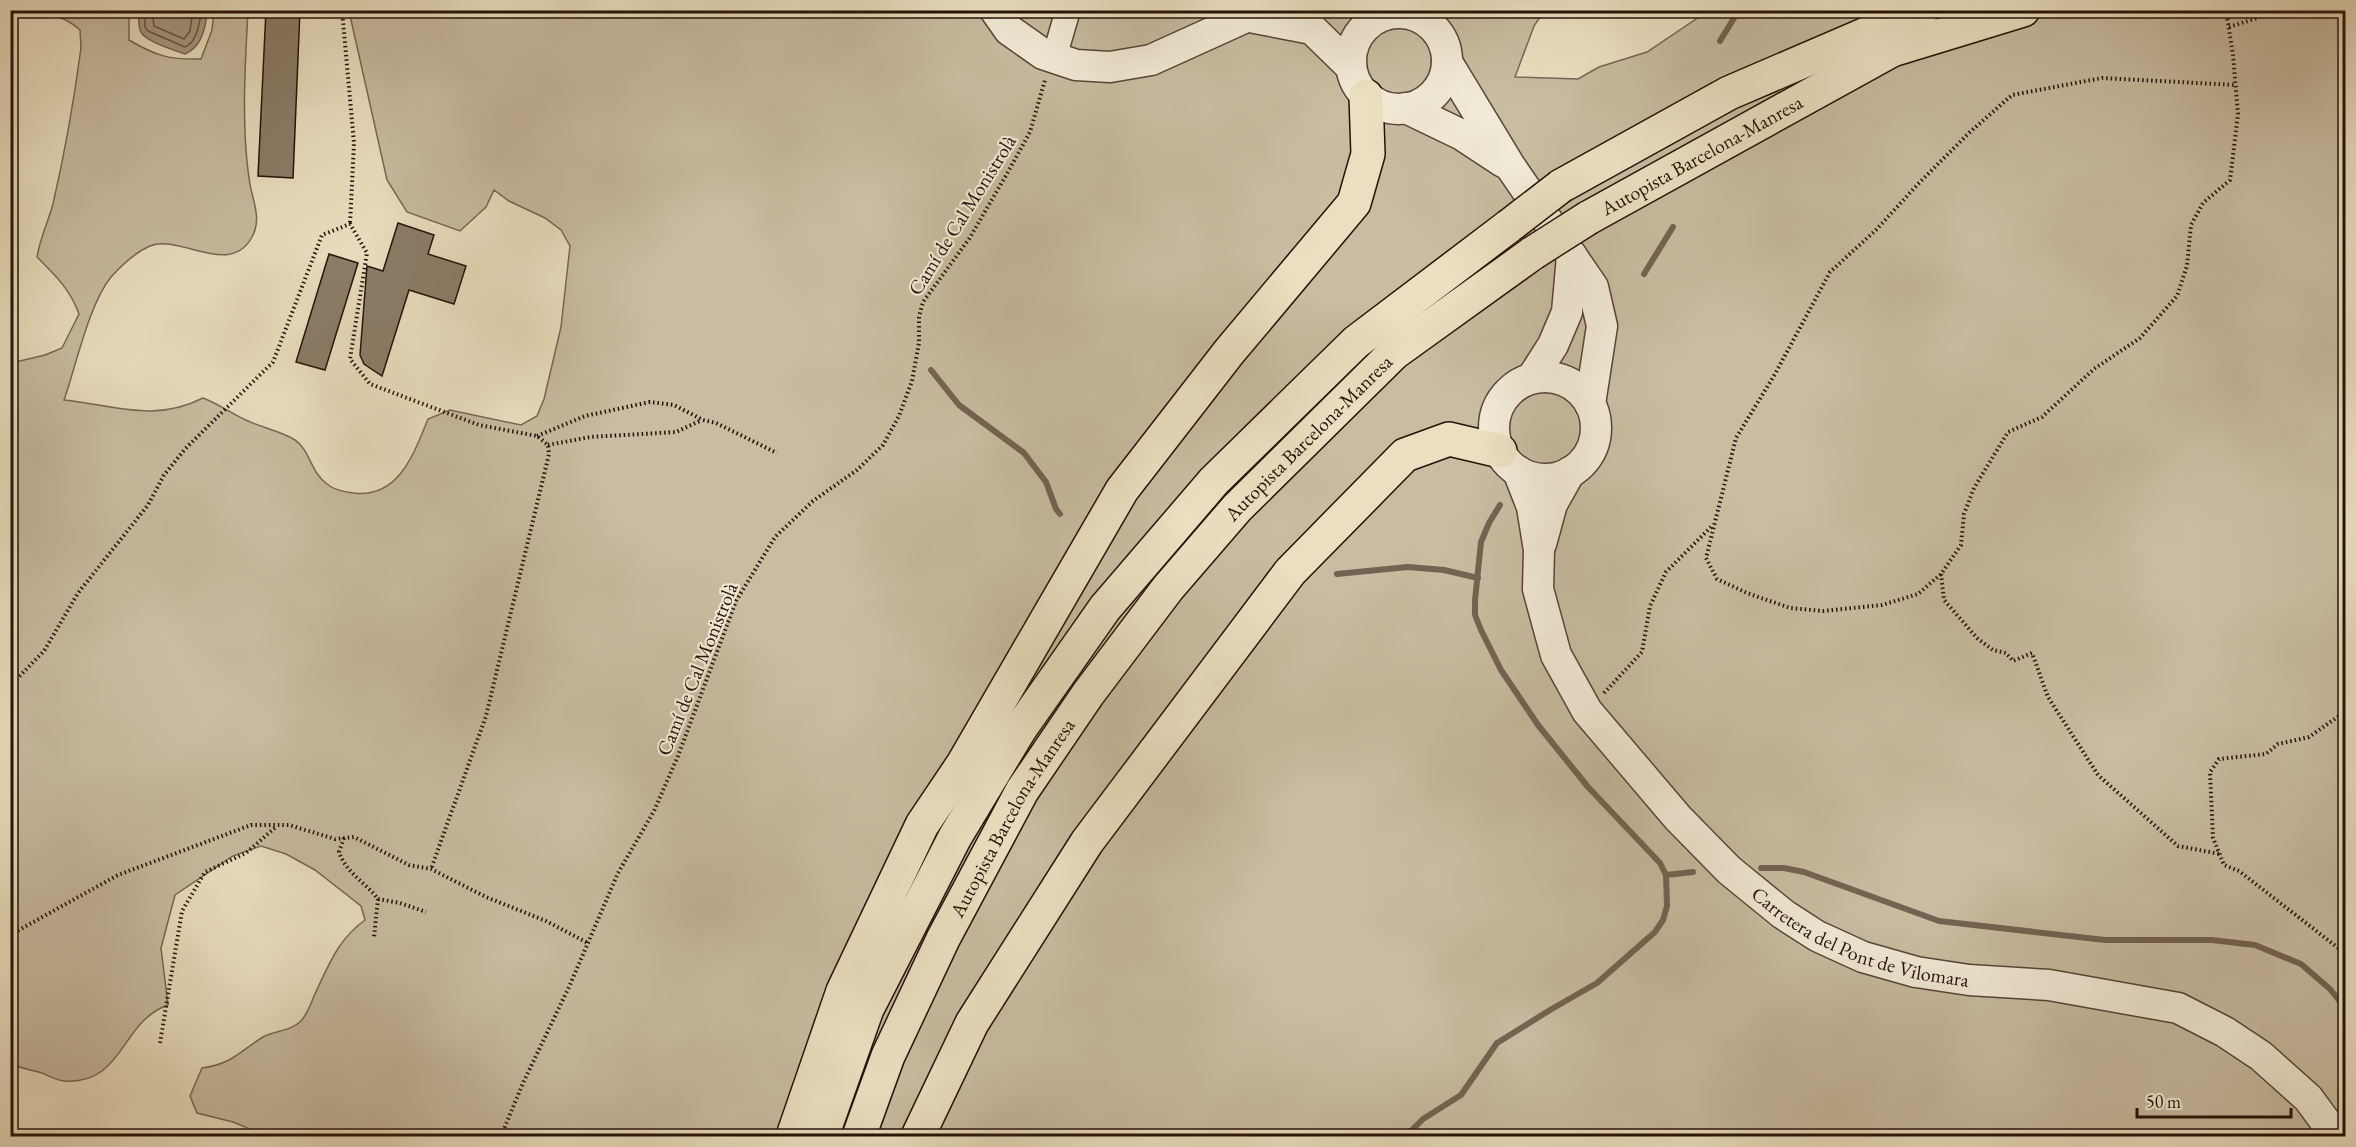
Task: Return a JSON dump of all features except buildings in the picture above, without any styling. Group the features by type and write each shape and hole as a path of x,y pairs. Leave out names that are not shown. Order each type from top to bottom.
{"highway":[{"name":"Autopista Barcelona-Manresa","path":"822,1137 867,1009 955,837 1020,729 1105,609 1214,481 1356,342 1561,186 1729,93 1922,10"},
{"name":"Autopista Barcelona-Manresa","path":"859,1137 888,1056 943,939 1022,791 1088,694 1168,588 1236,508 1394,353 1533,253 1588,218 1892,50 2023,10"},
{"path":"793,1137 843,991 922,825 963,764 1122,490 1229,352 1354,203 1368,154 1366,96"},
{"path":"918,1137 972,1023 1087,842 1290,572 1405,455 1449,439 1509,461"}],"street":[{"path":"995,10 1009,30 1043,54 1076,65 1110,67 1151,60 1246,17 1281,10"},
{"path":"1054,58 1068,10"},
{"path":"1447,62 1443,78 1435,92 1422,103 1406,108 1385,107 1366,96 1356,82 1351,66 1352,48 1360,32 1384,12 1412,15 1430,25 1442,41 1447,62 1510,166 1572,256 1593,287 1602,326 1590,404 1595,422 1594,442 1585,459 1570,472 1544,478 1531,476 1509,461 1494,429 1498,407 1512,389 1532,378 1553,345 1566,312 1572,256"},
{"path":"1246,17 1312,29 1351,66"},
{"path":"1406,108 1462,135 1510,166"},
{"path":"1532,378 1554,378 1565,381 1575,387 1590,404"},
{"name":"Carretera del Pont de Vilomara","path":"1509,461 1532,507 1539,550 1538,589 1556,655 1587,711 1678,818 1729,870 1783,914 1817,936 1863,957 1916,972 1969,980 2049,986 2178,1008 2225,1032 2261,1056 2308,1098 2336,1137"},
{"name":"Carretera del Pont de Vilomara","path":"1539,550 1552,504 1570,472"}],"path":[{"path":"342,10 354,143 350,224 367,253 350,359 370,384 479,425 537,436 548,445 549,454 486,716 431,869"},
{"path":"2226,10 2236,85 2238,114 2230,180 2203,203 2191,225 2187,266 2177,296 2140,338 2094,369 2042,417 2008,432 1974,489 1964,514 1961,545 1941,574 1918,594 1882,605 1823,610 1790,608 1747,593 1717,579 1706,558 1736,438 1775,374 1830,272 1876,230 1970,132 2012,95 2102,78 2236,85"},
{"path":"2229,27 2282,10"},
{"name":"Camí de Cal Monistrolà","path":"501,1137 618,873 654,812 678,756 736,601 775,537 813,501 857,470 883,445 900,416 912,381 919,343 919,317 923,302 969,239 1030,132 1043,85 1054,58"},
{"path":"10,686 44,651 78,593 148,505 171,466 185,449 273,362 322,235 350,224"},
{"path":"537,436 585,416 650,402 674,405 777,453"},
{"path":"548,445 561,441 590,438 676,432 703,420"},
{"path":"1587,711 1642,652 1650,606 1666,572 1713,525"},
{"path":"1941,574 1944,600 1977,638 1993,650 2006,653 2013,662 2031,653 2048,697 2097,775 2178,846 2220,854"},
{"path":"2346,711 2309,737 2278,744 2266,754 2219,759 2210,772 2213,838 2224,865 2239,871 2346,954"},
{"path":"10,935 118,875 251,825 289,825 334,839 354,837 409,865 431,869 486,897 546,921 588,943"},
{"path":"160,1043 182,910 205,872 246,853 279,825"},
{"path":"344,838 339,852 343,865 378,899 400,903 426,912"},
{"path":"374,937 378,899"}],"shaded area":[{"path":"11,11 129,11 129,40 164,56 201,59 212,30 214,11 248,11 245,142 257,217 252,237 243,249 231,254 218,255 162,244 150,246 129,260 111,277 96,303 64,400 151,411 168,410 203,398 248,421 295,440 304,450 317,474 330,486 353,493 369,493 382,489 402,471 417,446 428,419 450,410 521,425 537,416 544,399 561,327 570,246 561,230 545,218 509,201 494,190 486,207 460,231 407,212 387,180 349,11 1544,11 1534,26 1515,77 1578,79 1599,67 1647,52 1708,11 2345,11 2345,1136 267,1136 233,1122 197,1113 190,1096 202,1068 221,1064 263,1037 297,1025 309,1009 340,945 365,920 361,906 315,870 286,854 261,846 233,856 175,895 161,948 168,1005 152,1013 140,1025 111,1063 99,1073 84,1080 64,1081 11,1064 11,363 45,355 62,348 79,314 67,290 37,257 53,204 69,126 81,48 80,30 58,17 42,14 15,13 15,30 11,43"}],"water":[{"path":"139,11 207,11 206,23 199,42 185,54 160,45 142,34 139,25"}],"waterway":[{"path":"1720,41 1739,10"},
{"path":"1644,274 1673,227"},
{"path":"931,370 959,405 1024,453 1046,482 1060,514"},
{"path":"1406,1136 1423,1119 1461,1095 1497,1043 1597,983 1655,932 1663,920 1667,906 1666,875 1660,863 1588,787 1538,725 1501,670 1481,630 1475,615 1481,542 1500,505"},
{"path":"1337,574 1408,567 1444,570 1478,578"},
{"path":"1761,868 1784,868 1804,872 1939,921 2105,940 2212,940 2255,945 2301,964 2330,989 2346,1009"},
{"path":"1666,875 1693,872"}]}
